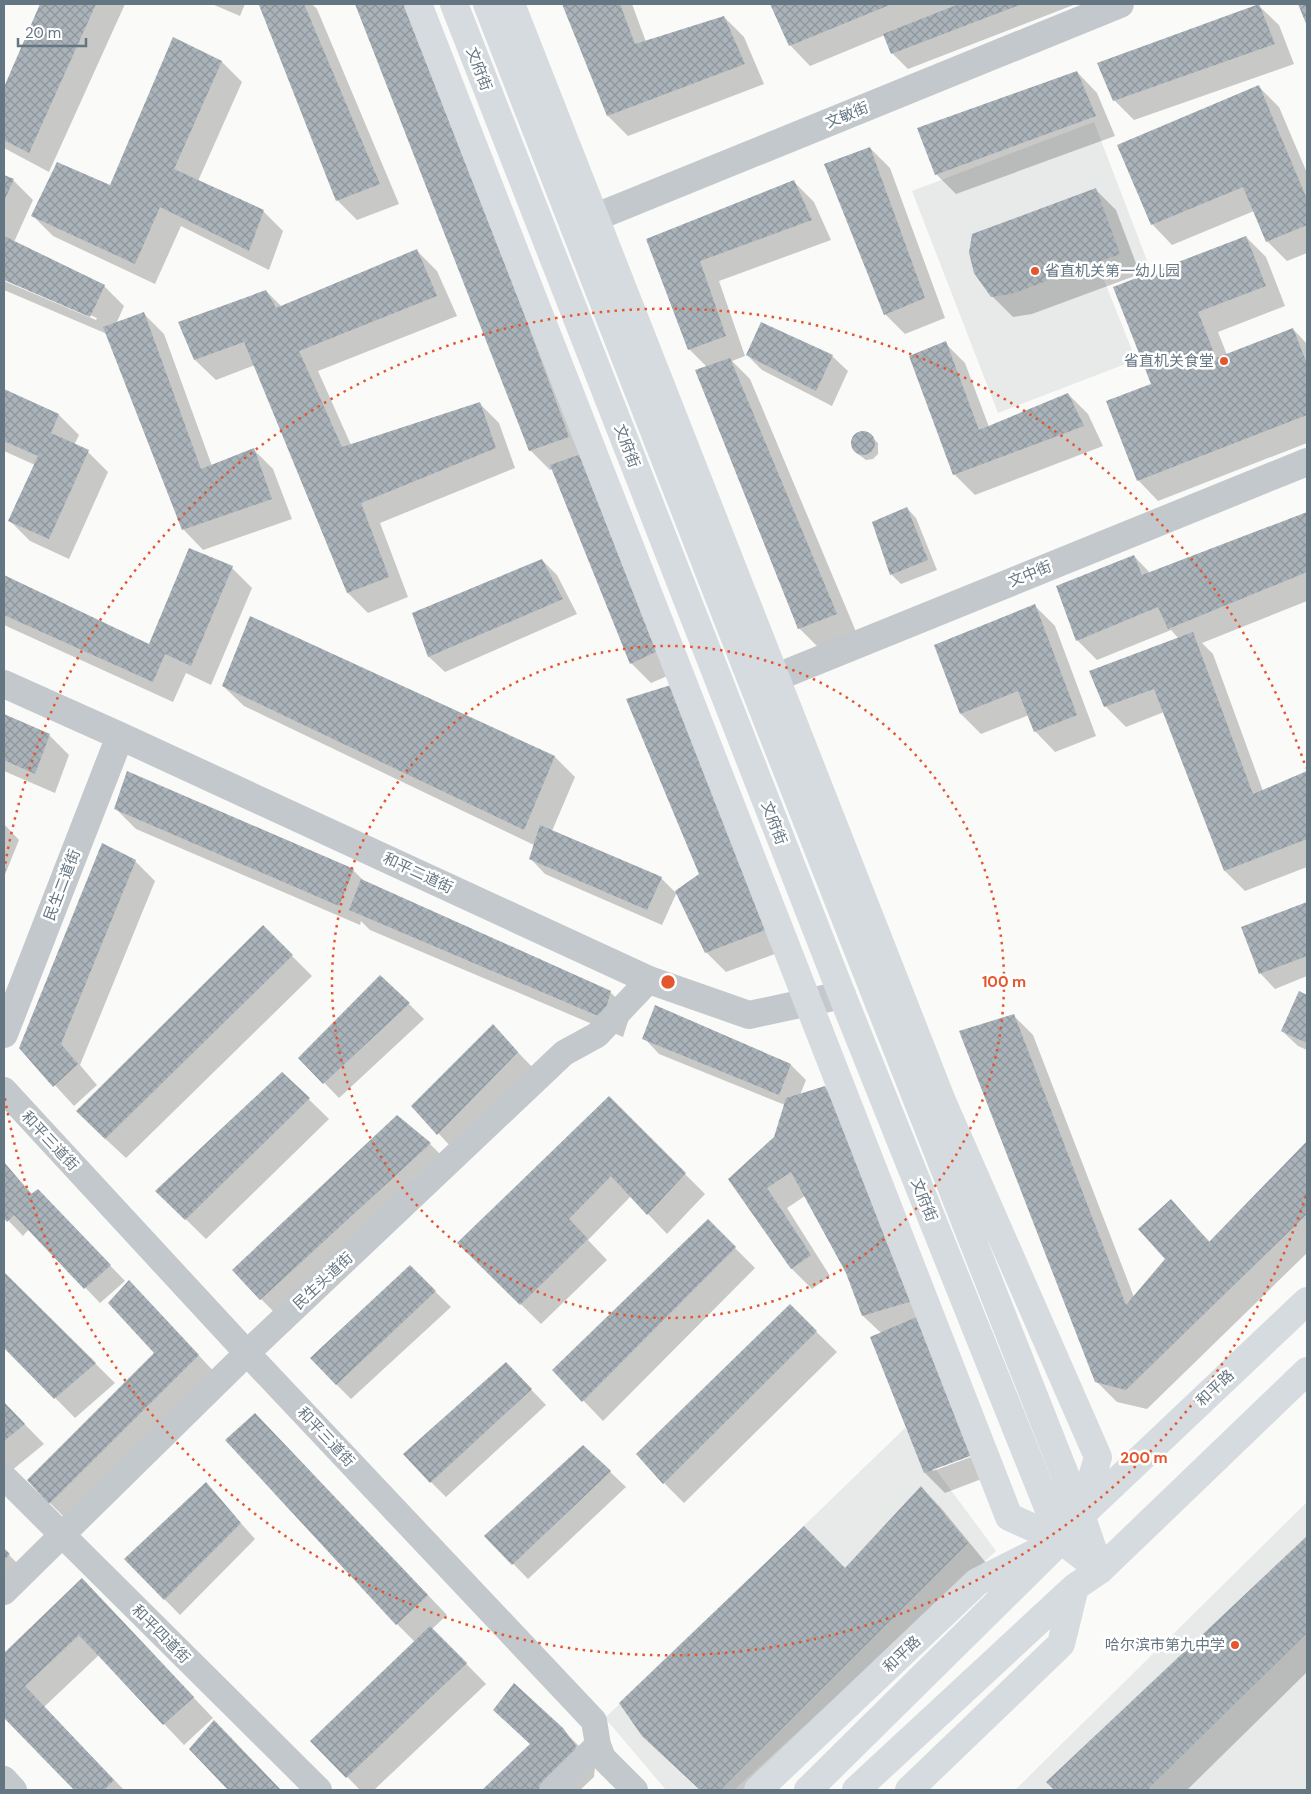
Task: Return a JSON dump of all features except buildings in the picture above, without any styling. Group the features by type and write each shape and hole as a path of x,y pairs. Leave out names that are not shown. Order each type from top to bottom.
{"main road":[{"path":"418,4 1009,1516 1060,1540 1100,1570"},
{"name":"文府街","path":"454,4 842,996 1060,1540"},
{"name":"文府街","path":"487,4 585,221"},
{"name":"文府街","path":"512,4 585,221 765,682 1081,1515 1100,1570"},
{"name":"文府街","path":"765,682 942,1101 1098,1457 1081,1515"},
{"name":"和平路","path":"808,1790 1060,1540 1081,1515 1307,1301"},
{"path":"856,1790 1075,1586 1100,1570 1307,1371"},
{"name":"和平路","path":"758,1790 977,1582 1060,1540"},
{"path":"907,1790 1061,1644 1075,1586"},
{"path":"859,1740 897,1658"},
{"path":"907,1790 940,1712"}],"street":[{"name":"文敏街","path":"585,221 1120,4"},
{"name":"文中街","path":"765,682 1307,462"},
{"name":"和平二道街","path":"4,684 649,980 749,1014 842,996"},
{"name":"民生二道街","path":"4,1034 120,736"},
{"name":"民生头道街","path":"4,1592 247,1353 564,1052 597,1034 649,980"},
{"name":"和平三道街","path":"4,1090 247,1353 594,1721 598,1745 603,1758 635,1790"},
{"name":"和平四道街","path":"4,1477 61,1536 319,1790"},
{"path":"552,1790 598,1745"},
{"path":"4,1779 14,1790"}],"shaded area":[{"name":"省直机关第一幼儿园","path":"1094,122 1148,263 1104,280 1136,360 998,413 912,191"},
{"path":"905,1428 996,1551 734,1790 666,1790 605,1718"},
{"name":"哈尔滨市第九中学","path":"1307,1502 1307,1790 1016,1789"}],"place":[{"name":"省直机关第一幼儿园","path":"1035,271"},
{"name":"省直机关食堂","path":"1224,361"},
{"name":"哈尔滨市第九中学","path":"1235,1645"}]}
